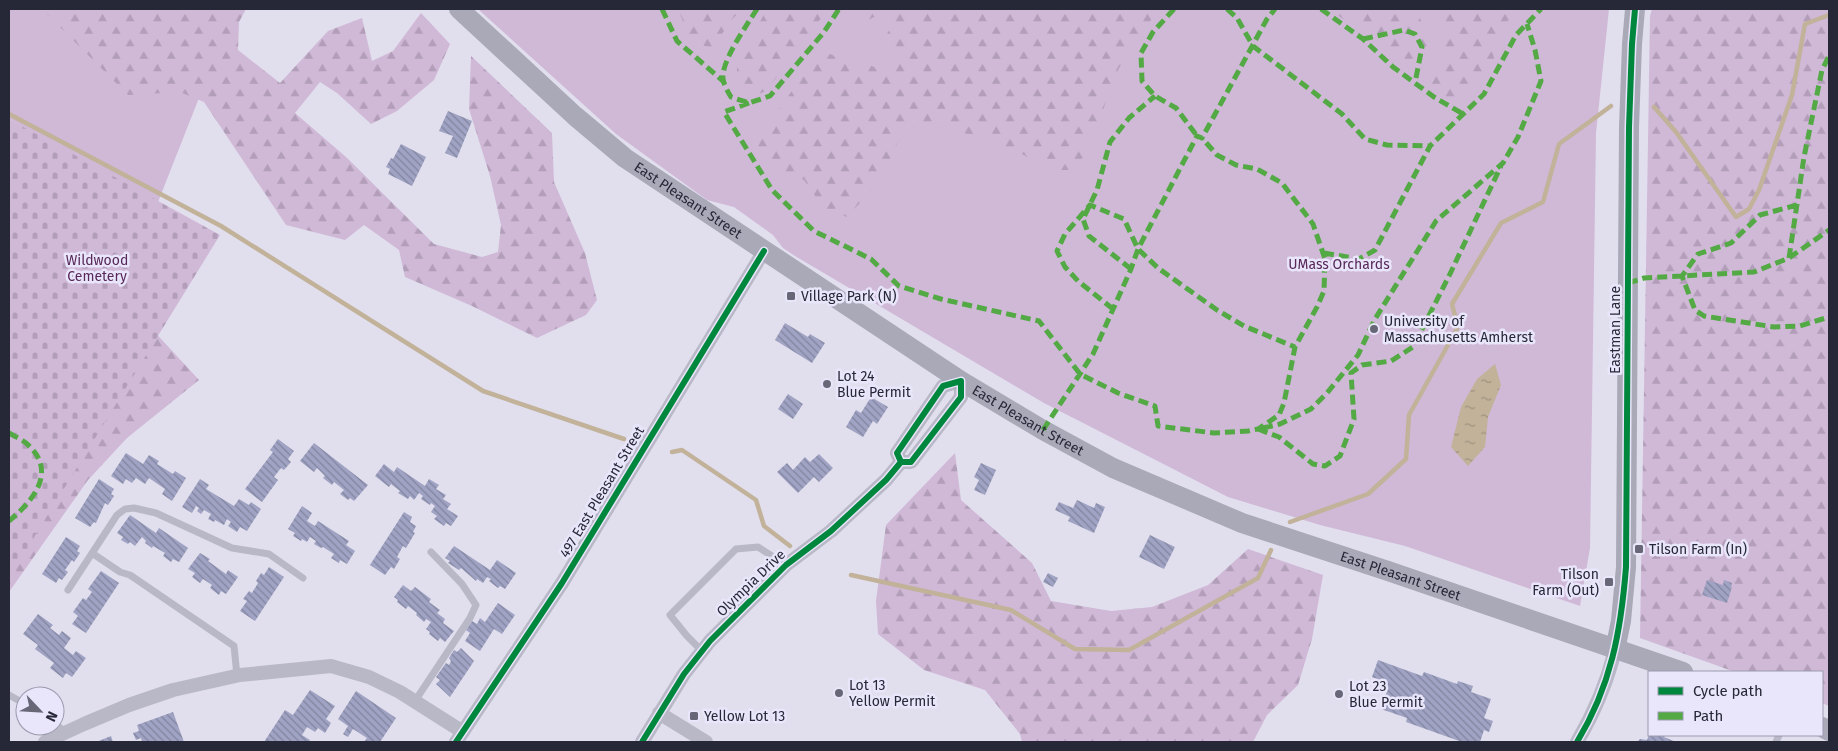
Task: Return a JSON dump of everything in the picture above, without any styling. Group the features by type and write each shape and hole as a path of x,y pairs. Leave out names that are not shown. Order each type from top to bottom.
{"main road":[{"name":"East Pleasant Street","path":"458,9 574,116 625,158 961,381 1043,430 1113,468 1242,523 1680,671"},
{"name":"Eastman Lane","path":"1615,650 1621,621 1626,567 1629,127 1635,9"}],"street":[{"name":"497 East Pleasant Street","path":"65,726 173,690 237,676 331,666 369,678 400,692 415,701 459,737 562,582 764,251"},
{"name":"Olympia Drive","path":"961,381 961,397 911,462 901,462 898,452 943,386 961,381"},
{"name":"Olympia Drive","path":"642,742 701,650 786,565 837,525 886,480 901,462"},
{"path":"1577,742 1598,702 1608,677 1615,650"},
{"path":"659,713 706,742"}],"lane":[{"path":"68,590 117,515 126,509 134,508 156,513 232,548 270,554 303,578"},
{"path":"701,650 670,615 736,549 758,547 786,565"},
{"path":"415,701 470,618 476,605 462,584 431,552"},
{"path":"92,553 120,572 130,575 234,646 237,676"}],"green space":[{"path":"9,9 234,9 158,202 9,119"},
{"path":"42,9 246,9 239,22 238,50 280,83 328,31 362,18 372,61 393,51 421,13 450,44 434,80 397,111 371,124 337,93 320,82 295,113 346,157 434,244 482,257 498,252 501,225 490,176 469,109 471,56 552,133 554,182 585,253 597,300 586,315 537,338 472,306 405,277 399,250 364,225 345,240 286,225 204,102 180,92 128,95"},
{"name":"UMass Orchards","path":"478,9 1609,9 1596,133 1590,548 1580,606 1405,546 1320,525 1228,497 1044,403 795,256 783,248 773,235 734,207 707,200 616,134"},
{"path":"678,9 743,9 730,21 713,49 691,41"},
{"path":"767,9 828,9 766,91 754,96 737,85 737,63"},
{"path":"855,9 890,9 864,22"},
{"path":"896,9 1161,9 1136,37 1118,70 1098,123 1077,170 1047,170 1024,155 989,141 945,127 905,127 879,182 847,217 824,209 804,180 772,166 751,143 779,109 821,50 848,62 867,64 893,75 899,65 887,34 899,11"},
{"path":"1328,9 1416,9 1425,30 1429,56 1409,71 1365,33"},
{"path":"1438,9 1521,9 1512,16 1491,41 1495,64 1475,83 1461,105 1449,100 1427,84 1440,62 1445,45"},
{"path":"1652,9 1829,9 1829,706 1823,703 1823,671 1732,671 1640,638 1650,16"},
{"name":"Wildwood Cemetery","path":"9,119 220,235 9,578"},
{"path":"9,209 151,328 199,380 127,438 88,480 9,592"},
{"path":"955,453 961,500 1032,563 1051,601 1111,611 1152,607 1208,585 1248,549 1323,575 1312,639 1298,685 1267,715 1253,742 1022,742 1020,734 985,690 924,670 878,634 876,601 886,525"}],"water":[{"path":"1495,364 1501,385 1488,417 1485,447 1468,466 1451,447 1461,407 1477,379"}],"building":[{"path":"448,111 472,121 457,158 445,153 453,136 439,131"},
{"path":"401,144 426,157 412,186 388,174 390,169 386,167"},
{"path":"785,323 808,337 810,334 825,343 812,363 775,340"},
{"path":"788,394 803,404 793,419 778,409"},
{"path":"871,397 888,407 877,424 873,421 863,437 846,427 856,410 861,413"},
{"path":"278,439 294,451 288,459 291,462 284,470 281,468 274,477 278,480 262,502 245,489 273,452 270,450"},
{"path":"314,443 368,485 354,501 350,498 348,500 340,494 344,490 334,482 332,485 323,478 325,476 317,468 314,472 300,461"},
{"path":"126,453 143,464 149,455 159,461 157,464 173,474 175,471 186,478 172,501 162,494 165,489 149,478 145,484 136,478 132,483 126,479 123,484 111,476"},
{"path":"819,454 833,468 819,482 814,477 798,493 777,472 787,463 793,470 805,457 810,462"},
{"path":"981,463 996,470 985,495 974,490 979,480 974,477"},
{"path":"384,464 394,472 397,467 425,486 429,479 439,485 436,489 446,495 443,499 451,504 447,509 458,516 451,526 446,523 444,526 434,519 437,516 431,512 435,506 421,499 423,496 419,493 414,500 410,496 408,499 398,493 400,491 391,484 389,487 375,476"},
{"path":"99,479 114,489 111,494 114,496 108,505 105,503 96,523 94,522 90,527 75,518"},
{"path":"200,479 209,485 206,489 234,506 239,499 249,505 251,502 261,509 247,531 240,527 237,532 228,526 231,522 227,519 224,525 215,520 214,522 208,519 211,514 204,510 201,514 197,511 199,508 196,506 192,513 182,507"},
{"path":"1077,500 1094,508 1096,503 1105,507 1094,533 1068,521 1070,517 1055,510 1059,502 1073,508"},
{"path":"302,506 312,513 307,521 315,526 318,521 349,541 346,545 355,551 347,564 340,560 339,563 331,558 334,554 314,544 316,541 310,537 307,542 293,536 295,533 288,529"},
{"path":"404,512 412,517 410,522 416,526 413,532 415,533 406,548 403,546 397,557 400,559 394,569 391,567 385,575 370,565"},
{"path":"130,515 156,533 159,528 188,548 179,562 173,559 171,562 163,556 165,553 153,546 152,548 145,543 146,541 142,537 135,546 130,542 128,544 121,540 123,537 117,533"},
{"path":"1150,535 1175,547 1164,569 1139,557"},
{"path":"66,537 80,546 77,551 80,553 65,570 68,572 62,580 59,578 56,583 42,574"},
{"path":"454,546 490,570 497,560 516,573 505,589 500,586 498,588 487,577 483,583 477,579 476,581 461,568 459,570 448,563 450,561 445,558"},
{"path":"200,553 210,559 208,561 226,574 228,570 238,577 226,594 221,591 219,595 210,588 212,585 203,579 200,583 192,577 195,573 188,569"},
{"path":"269,567 284,577 255,621 240,611 247,601 243,599 249,591 252,593 261,573 264,575"},
{"path":"101,571 119,583 86,633 72,624 78,616 73,612 83,598 86,600 92,592 88,589"},
{"path":"1048,573 1058,578 1053,587 1043,582"},
{"path":"1707,580 1723,585 1724,580 1732,583 1727,603 1702,595"},
{"path":"403,585 411,591 415,587 431,599 429,602 440,610 437,613 445,619 443,623 454,631 445,642 440,638 438,641 429,634 430,632 426,629 431,622 426,619 424,622 408,606 406,609 397,602 398,600 394,597"},
{"path":"498,603 515,615 502,634 494,629 480,651 465,641 470,633 466,630 472,621 477,624 480,618 485,622"},
{"path":"38,614 53,625 50,628 59,635 62,631 71,638 64,648 73,655 76,651 86,658 72,677 66,673 63,678 50,668 54,663 35,649 38,645 23,634"},
{"path":"461,648 474,661 450,697 436,684 440,680 436,677 446,663 449,665 451,661 449,658 454,650 457,652"},
{"path":"1378,660 1422,676 1424,672 1457,684 1458,681 1473,686 1471,692 1491,699 1484,718 1493,721 1489,732 1484,730 1480,742 1462,742 1406,722 1407,718 1381,709 1387,691 1382,689 1384,682 1372,677"},
{"path":"310,690 335,706 326,719 331,723 325,733 318,728 315,732 307,727 302,735 310,740 309,742 264,742 285,710 293,715"},
{"path":"356,691 396,718 380,742 364,742 367,738 353,729 348,737 343,734 348,726 338,719"},
{"path":"173,712 184,742 142,742 141,738 136,740 133,733 139,731 137,725"},
{"path":"111,736 113,742 96,742"},
{"path":"1649,736 1664,736 1676,742 1637,742 1640,739 1647,740"}],"waterway":[{"path":"1654,107 1676,132 1736,217 1749,209 1759,190 1792,95 1805,24 1829,15"},
{"path":"1290,522 1368,494 1406,459 1409,415 1458,327 1452,304 1501,223 1543,202 1559,144 1611,106"},
{"path":"9,114 221,226 483,391 624,439"},
{"path":"672,452 682,450 756,500 764,526 790,546"},
{"path":"851,575 1011,610 1075,649 1129,650 1258,578 1271,550"}],"marked path":[{"path":"662,9 677,41 723,81"},
{"path":"757,9 730,53 723,71 723,79 731,97 749,103 770,96 824,32 839,9"},
{"path":"1174,9 1153,32 1141,53 1142,81 1155,96 1176,108 1197,136"},
{"path":"1227,9 1237,18 1253,46 1342,114 1365,139 1387,145 1430,146"},
{"path":"1043,430 1093,354 1138,249 1197,136 1202,138 1267,19 1275,9"},
{"path":"1321,9 1363,39 1393,67 1434,97 1463,114"},
{"path":"1324,253 1359,259 1375,250 1430,146 1484,94 1516,35 1541,9"},
{"path":"1263,428 1280,424 1311,409 1327,393 1358,355 1375,319 1436,221 1503,163 1518,137 1541,81 1535,50 1527,24"},
{"path":"1363,39 1404,30 1415,34 1422,47 1415,83"},
{"path":"1789,258 1804,157 1822,70 1829,56"},
{"path":"1131,269 1089,236 1083,219 1097,190 1110,142 1129,118 1155,96"},
{"path":"749,103 724,112 772,190 814,231 871,259 899,286 941,299 1039,321 1080,374 1118,393 1155,406 1158,426 1214,433 1248,431 1258,429 1279,415 1284,403 1295,347 1324,291 1325,259 1313,224 1282,183 1257,169 1236,165 1217,155 1202,138"},
{"path":"1258,429 1279,437 1313,464 1325,466 1340,456 1354,419 1351,373 1362,365 1391,361 1413,347 1501,166"},
{"path":"1113,309 1078,281 1065,267 1057,251 1065,234 1090,205 1124,219 1138,249 1158,268 1217,310 1244,326 1295,347"},
{"path":"1797,205 1760,215 1731,243 1698,254 1682,276 1695,310 1704,316 1774,327 1800,326 1829,317"},
{"path":"1628,283 1644,278 1754,272 1789,258 1829,230"},
{"path":"9,433 26,443 36,454 41,464 39,485 34,495 9,521"}],"cycle path":[{"path":"1577,742 1598,700 1612,658 1621,613 1626,567 1629,127 1635,9"},
{"path":"456,742 562,583 764,251"},
{"path":"642,742 684,674 710,641 786,565 831,531 886,480 901,462 911,462 961,397 961,381 943,386 897,453 901,462"}],"place":[{"name":"Village Park (N)","path":"791,296"},
{"name":"University of Massachusetts Amherst","path":"1374,329"},
{"name":"Lot 24 Blue Permit","path":"827,384"},
{"name":"Tilson Farm (In)","path":"1639,549"},
{"name":"Tilson Farm (Out)","path":"1609,582"},
{"name":"Lot 13 Yellow Permit","path":"839,693"},
{"name":"Lot 23 Blue Permit","path":"1339,694"},
{"name":"Yellow Lot 13","path":"694,716"}]}
